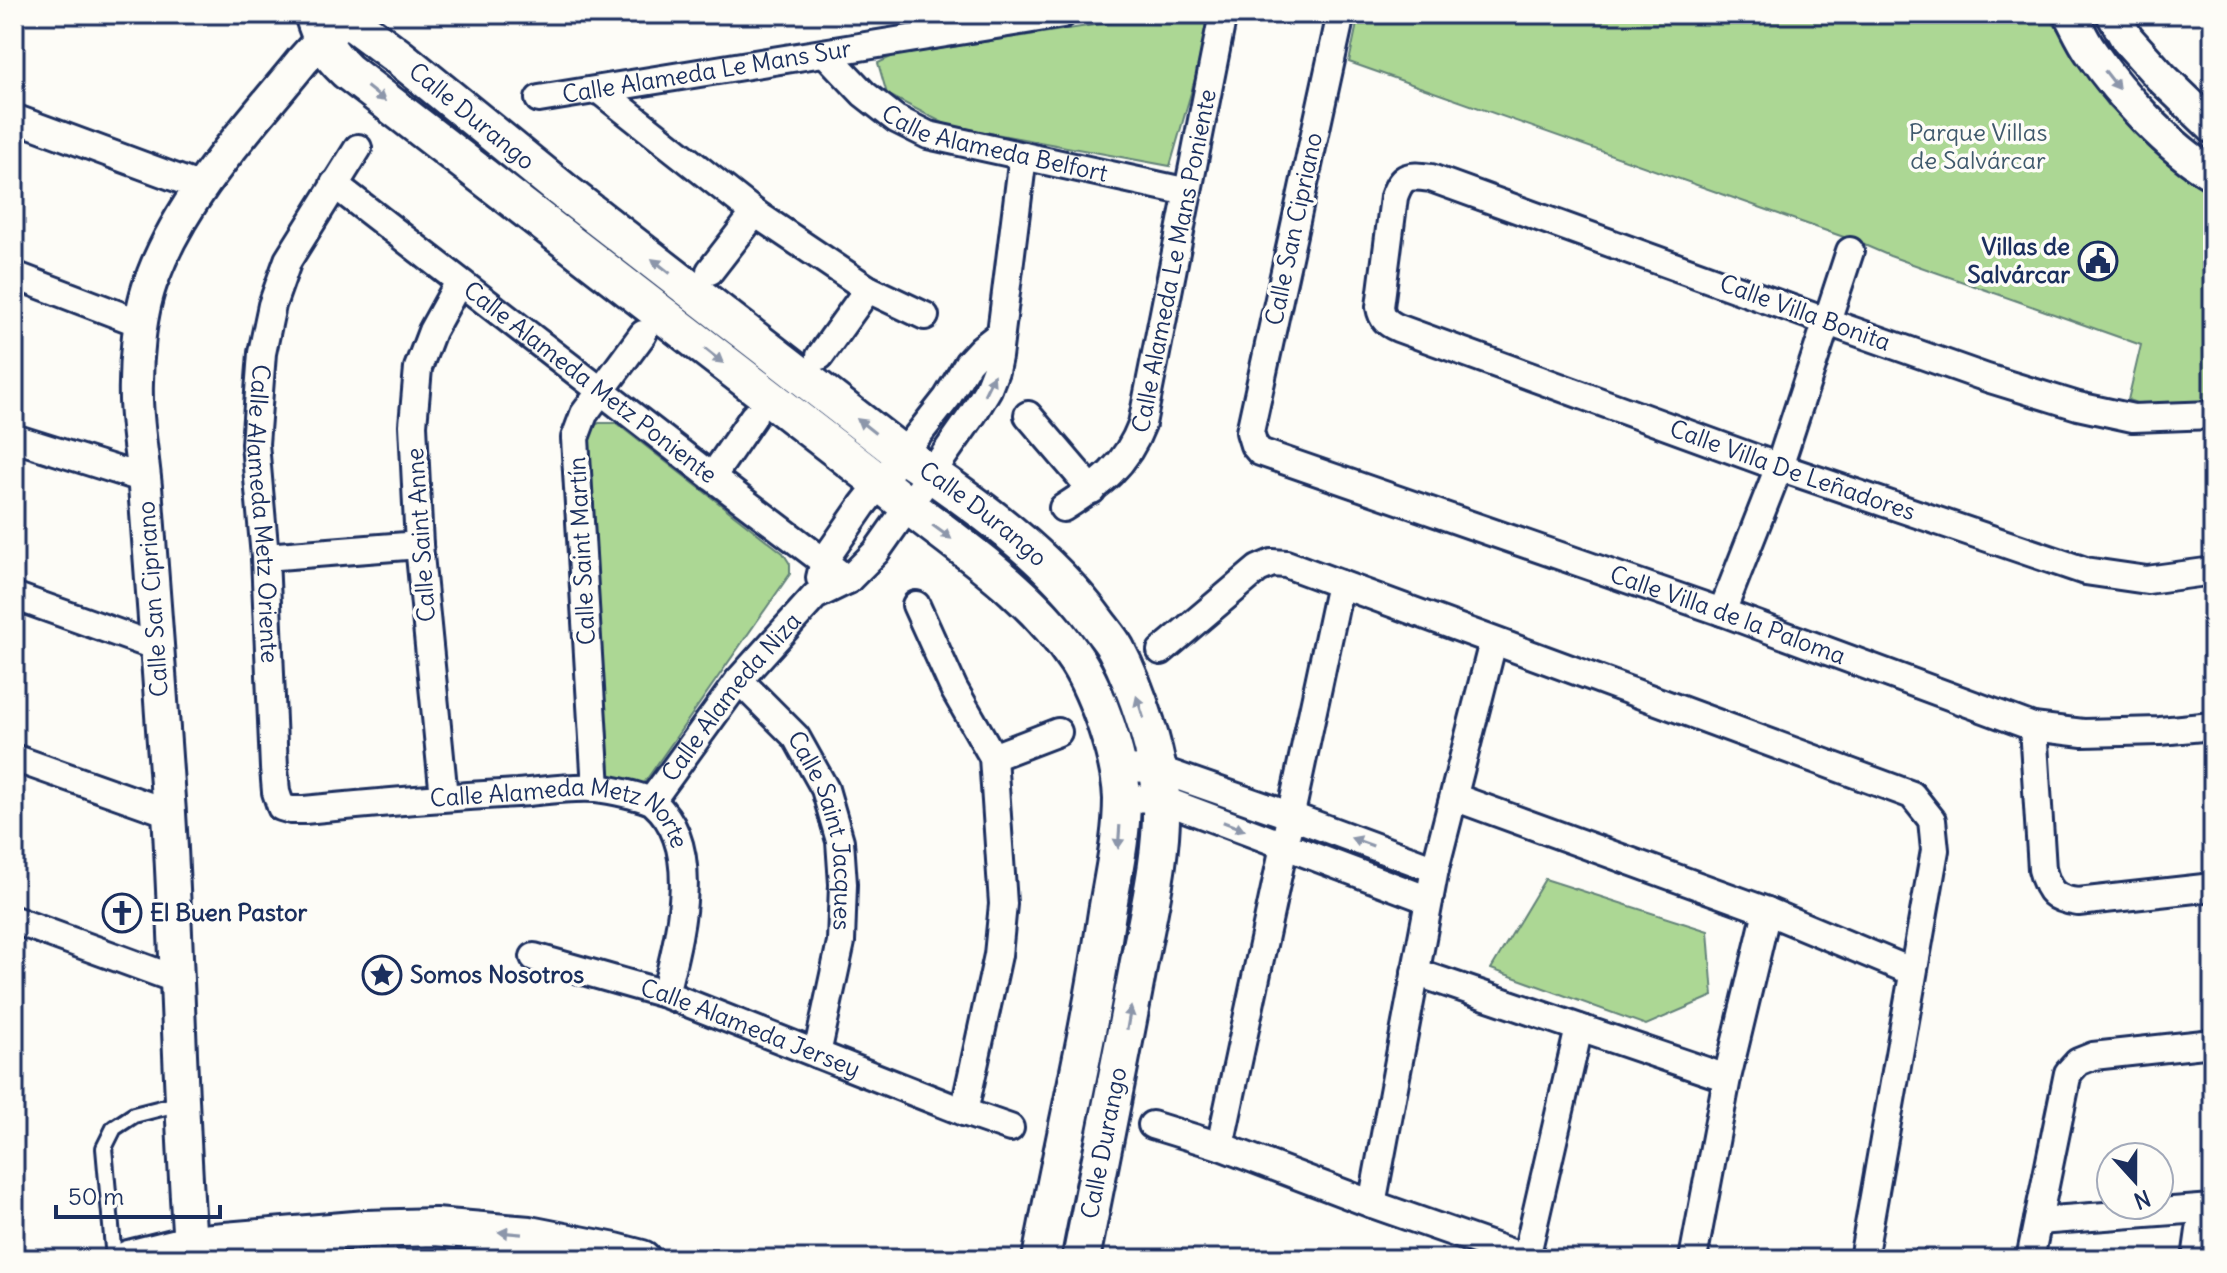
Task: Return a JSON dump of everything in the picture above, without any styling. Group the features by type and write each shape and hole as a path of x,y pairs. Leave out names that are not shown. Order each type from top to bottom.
{"main road":[{"name":"Calle Durango","path":"1041,1259 1101,959 1118,851 1120,783 1102,713 1077,662 1039,614 980,560 347,71 329,54 336,20 400,58 566,193 917,464 953,488 1041,560 1082,602 1115,648 1140,704 1159,784 1157,859 1081,1259"},
{"path":"129,1259 366,1229 435,1227 529,1235 642,1259"}],"street":[{"name":"Calle Alameda Le Mans Sur","path":"539,99 1063,14"},
{"name":"Calle Alameda Le Mans Poniente","path":"1063,508 1092,490 1123,462 1142,424 1223,14"},
{"name":"Calle San Cipriano","path":"1254,445 1250,432 1341,14"},
{"path":"2070,14 2090,51 2125,96 2178,149 2213,174"},
{"path":"2113,14 2127,39 2213,127"},
{"name":"Calle San Cipriano","path":"190,1252 169,813 145,479 136,399 140,323 152,277 201,187 336,20"},
{"name":"Calle Alameda Belfort","path":"826,54 864,94 896,119 928,135 1188,192"},
{"path":"599,90 755,213 868,289 925,316"},
{"path":"14,118 201,187"},
{"name":"Calle Alameda Metz Oriente","path":"281,807 274,768 265,557 255,444 262,353 272,305 288,260 358,148"},
{"path":"917,464 973,414 995,371 1023,156"},
{"name":"Calle Villa Bonita","path":"1381,316 1394,197 1404,178 1431,178 1828,322 1987,378 2078,406 2133,418 2213,415"},
{"name":"Calle Alameda Metz Poniente","path":"334,184 848,580"},
{"path":"710,271 755,213"},
{"path":"1722,612 1779,467 1850,251"},
{"path":"14,275 140,323"},
{"name":"Calle Saint Anne","path":"444,797 419,545 413,425 418,368 432,331 459,282"},
{"path":"820,356 868,289"},
{"name":"Calle Villa De Leñadores","path":"1381,316 1398,328 1779,467 2085,571 2147,580 2213,571"},
{"name":"Calle Saint Martín","path":"596,788 575,438 584,414 643,334"},
{"path":"917,464 947,398 968,363 999,335"},
{"path":"947,398 973,414"},
{"path":"1028,415 1092,490"},
{"path":"712,477 753,417"},
{"path":"14,438 145,479"},
{"name":"Calle Villa de la Paloma","path":"1254,445 1265,455 1722,612 2033,727 2083,733 2213,726"},
{"name":"Calle Alameda Niza","path":"815,596 824,561 880,483 917,464"},
{"name":"Calle Alameda Niza","path":"652,800 739,680 815,596 848,580 876,552 908,507 917,464"},
{"path":"265,557 419,545"},
{"path":"1161,651 1258,569 1272,563 1286,564 1912,795 1932,820 1935,850 1863,1259"},
{"path":"1220,1146 1340,584"},
{"path":"14,596 157,647"},
{"path":"916,605 954,689 993,757 1003,904 998,955 964,1112"},
{"path":"1372,1204 1435,869 1493,642"},
{"name":"Calle Saint Jacques","path":"739,680 796,737 825,789 840,841 843,884 841,942 817,1054"},
{"path":"2033,727 2042,869 2051,893 2078,902 2213,887"},
{"path":"993,757 1058,732"},
{"path":"14,758 169,813"},
{"path":"1120,783 1159,784 1289,815 1435,869"},
{"path":"1159,784 1284,845 1429,900"},
{"name":"Calle Alameda Metz Norte","path":"281,807 304,810 444,797 596,788 652,800 670,823 680,849 684,886 680,929 665,994"},
{"path":"1454,797 1767,911 1913,972"},
{"path":"1693,1259 1727,1078 1767,911"},
{"path":"14,920 178,980"},
{"name":"Calle Alameda Jersey","path":"534,957 665,994 1010,1128"},
{"path":"1415,972 1727,1078"},
{"path":"1152,1125 1220,1146 1372,1204 1528,1258 1579,1028"},
{"path":"2030,1259 2068,1073 2078,1062 2093,1056 2213,1043"},
{"path":"2038,1221 2208,1208 2196,1259"}],"lane":[{"path":"114,1259 104,1148 114,1128 134,1115 181,1103"}],"green space":[{"path":"1165,14 1203,15 1209,30 1170,166 947,125 887,94 878,63 893,56"},
{"name":"Parque Villas de Salvárcar","path":"1359,14 2051,14 2054,24 2109,106 2171,166 2213,191 2213,400 2145,406 2128,400 2141,345 1349,62"},
{"path":"599,423 616,423 783,553 790,564 790,574 644,783 638,784 619,781 606,772 582,432"},
{"path":"1545,879 1708,931 1713,996 1646,1025 1491,969"}],"place":[{"name":"Villas de Salvárcar","path":"2098,261"},
{"name":"El Buen Pastor","path":"122,913"},
{"name":"Somos Nosotros","path":"382,975"}]}
